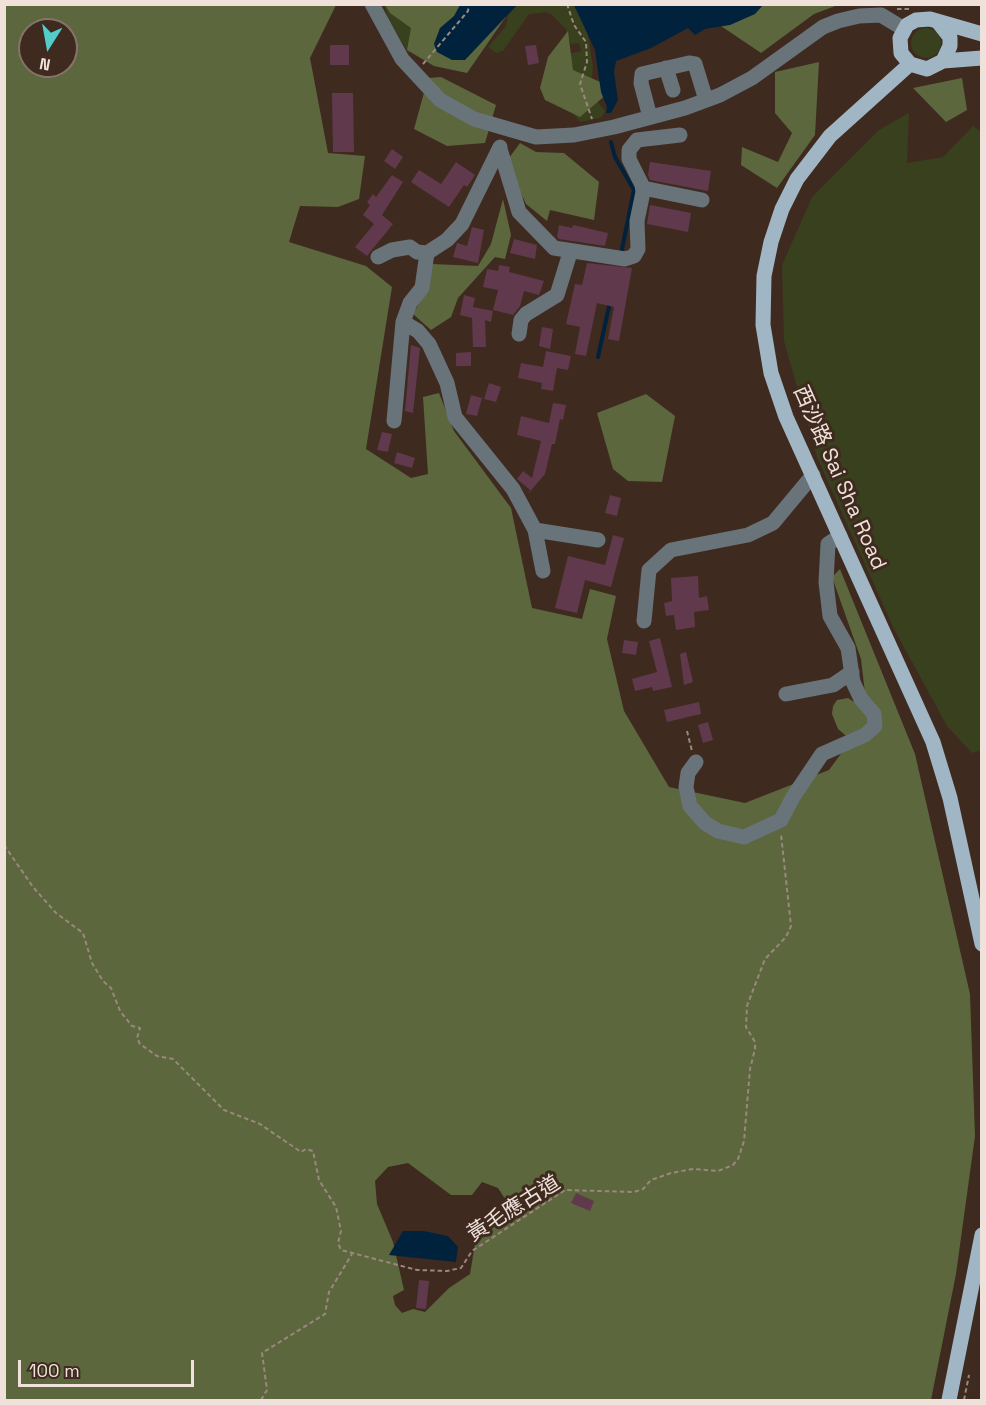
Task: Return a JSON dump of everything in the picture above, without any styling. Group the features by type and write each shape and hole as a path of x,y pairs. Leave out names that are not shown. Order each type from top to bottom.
{"main road":[{"path":"981,34 920,19 904,29 900,48 910,64 927,69 943,61 981,58"},
{"path":"939,23 950,37 951,46 943,61"},
{"name":"西沙路 Sai Sha Road","path":"910,64 851,115 816,151 789,194 771,242 764,276 762,309 767,357 780,401 926,723 936,751 950,798 981,944"},
{"path":"949,1401 981,1235"}],"street":[{"path":"372,4 395,49 432,93 463,114 508,130 536,136 574,135 650,117 706,100 752,78 823,27 838,21 860,16 881,15 904,29"},
{"path":"650,117 641,83 642,74 689,63 695,64 706,100"},
{"path":"666,68 673,90"},
{"path":"394,420 403,322 410,303 422,288 427,253 447,240 462,224 508,130"},
{"path":"500,148 519,212 554,248 570,253 620,258 634,256 638,249 637,222 643,189 628,159 631,146 637,140 680,135"},
{"path":"643,189 702,200"},
{"path":"378,257 393,250 410,247 427,253"},
{"path":"519,334 521,320 526,314 557,295 570,253"},
{"path":"403,322 418,331 429,344 447,383 455,417 513,489 535,530 543,571"},
{"path":"644,621 649,570 671,550 748,535 773,523 813,475"},
{"path":"535,530 598,540"},
{"path":"694,756 688,773 686,796 693,809 709,825 729,835 744,837 780,822 816,757 865,735 875,726 874,714 858,695 848,648 831,620 826,582 828,543 840,536"},
{"path":"786,694 833,686 852,672"}],"path":[{"path":"419,68 468,11 469,4"},
{"path":"567,4 574,25 586,42 587,62 580,84 592,119"},
{"path":"687,731 694,756"},
{"name":"黃毛應古道","path":"352,1254 417,1270 455,1271 464,1264 472,1251 565,1190 634,1192 643,1189 651,1180 671,1173 693,1169 718,1171 733,1165 744,1141 750,1069 755,1049 755,1042 746,1027 747,1006 765,959 786,937 791,926 780,822"},
{"path":"4,845 56,913 83,933 92,963 103,981 111,988 120,1011 132,1026 140,1028 137,1038 140,1044 156,1056 173,1059 224,1110 260,1124 301,1152 306,1149 313,1151 319,1180 336,1207 342,1231 340,1250 352,1254 329,1292 325,1314 262,1353 267,1390 261,1401"}],"green space":[{"path":"5,5 336,5 310,58 328,153 365,156 359,199 338,207 300,206 289,242 366,266 392,287 366,449 411,478 428,474 423,397 439,393 454,431 511,508 532,608 582,619 590,589 616,596 607,639 624,711 669,787 745,803 829,770 851,740 838,729 832,714 833,706 837,700 848,698 867,710 861,659 832,577 840,569 915,754 970,994 975,1136 956,1274 931,1400 5,1400","holes":["408,1163 451,1195 472,1195 482,1182 498,1188 507,1202 503,1212 478,1226 470,1274 449,1288 425,1312 413,1309 402,1313 395,1305 393,1296 404,1290 393,1242 377,1204 375,1181 388,1167"]},
{"path":"384,5 456,5 411,45 409,54 388,18"},
{"path":"385,5 514,5 467,73 434,66 407,50 411,28 390,13"},
{"path":"517,5 574,5 587,28 593,67 591,83 597,101 605,111 601,118 580,122 572,112 568,54 581,51 579,43 571,44 566,29 552,15 546,12 529,14 503,51 496,53 488,47 506,26 508,15"},
{"path":"713,5 838,5 814,14 761,53 721,26"},
{"path":"926,28 937,32 941,43 937,54 926,58 915,54 911,43 915,32"},
{"path":"568,31 573,70 614,88 580,117 545,100 540,88 548,57"},
{"path":"819,62 815,135 777,188 741,165 742,147 778,162 792,133 775,113 775,72"},
{"path":"441,77 496,105 485,143 447,146 414,129 428,78"},
{"path":"962,78 967,110 946,122 913,88"},
{"path":"909,113 907,163 943,157 973,126 981,132 982,750 972,753 947,726 894,629 817,457 784,341 782,265 812,197 879,130"},
{"path":"520,143 536,152 564,153 599,182 594,220 550,210 547,221 526,204 510,171 509,158"},
{"path":"503,199 511,235 505,259 495,257 458,298 451,317 431,330 413,314 425,293 432,264 478,266 491,244"},
{"path":"646,394 675,416 662,482 628,481 613,469 597,413"}],"water":[{"path":"460,4 517,5 465,60 452,60 437,52 434,44 440,28 454,16"},
{"path":"574,5 763,5 755,14 730,25 705,29 695,35 688,28 651,48 616,61 614,72 618,100 611,113 606,113 607,107 601,92 595,50"},
{"path":"403,1231 424,1231 448,1236 458,1247 456,1262 389,1255"}],"building":[{"path":"330,45 349,45 349,65 330,65"},
{"path":"536,45 539,63 528,65 525,46"},
{"path":"332,93 353,93 354,152 333,152"},
{"path":"392,149 403,157 395,169 384,161"},
{"path":"456,162 475,175 467,187 464,185 449,207 411,182 419,170 441,184"},
{"path":"650,162 711,171 708,191 650,180 648,175"},
{"path":"392,175 403,182 382,215 393,224 367,256 355,247 374,224 363,215 370,205 367,202 373,194 376,197"},
{"path":"650,205 691,213 688,232 647,224"},
{"path":"559,225 572,228 573,225 608,233 605,246 559,239 557,237"},
{"path":"472,227 484,230 478,263 453,257 457,243 467,246"},
{"path":"514,239 537,245 535,259 510,253"},
{"path":"587,263 632,268 619,341 608,339 614,307 597,303 586,356 575,354 580,327 566,324 575,284 582,285"},
{"path":"499,265 510,267 509,272 544,281 539,295 524,291 520,306 513,315 493,310 498,290 483,287 487,269 498,271"},
{"path":"464,295 475,298 473,307 493,311 491,322 485,320 486,347 473,347 472,318 460,315"},
{"path":"542,327 553,329 550,349 539,346"},
{"path":"411,345 420,348 413,413 405,411"},
{"path":"546,351 571,356 568,370 557,368 553,391 541,389 542,383 518,378 521,363 543,367"},
{"path":"471,352 471,366 456,366 456,353"},
{"path":"489,383 501,387 496,402 484,399"},
{"path":"471,395 482,398 477,416 466,414"},
{"path":"553,403 566,405 563,420 560,419 545,474 528,494 530,490 517,479 523,471 532,478 541,441 517,435 521,416 549,423"},
{"path":"382,432 392,434 388,452 377,450"},
{"path":"397,452 415,458 412,468 394,463"},
{"path":"610,495 621,498 617,516 605,513"},
{"path":"613,535 624,538 611,587 585,580 577,613 555,608 568,556 605,565"},
{"path":"698,576 699,598 707,596 709,610 694,612 695,627 676,630 674,615 666,616 664,603 672,601 671,578"},
{"path":"660,638 672,687 653,691 652,687 635,691 632,679 657,672 649,641"},
{"path":"624,640 638,642 636,655 622,653"},
{"path":"686,652 693,682 684,685 680,654"},
{"path":"699,702 701,714 667,722 664,710"},
{"path":"708,722 713,740 703,743 698,725"},
{"path":"576,1193 594,1201 590,1211 571,1203"},
{"path":"419,1280 429,1281 426,1309 416,1308"}],"waterway":[{"path":"611,142 615,157 634,190 621,254"},
{"path":"598,357 610,302"}]}
